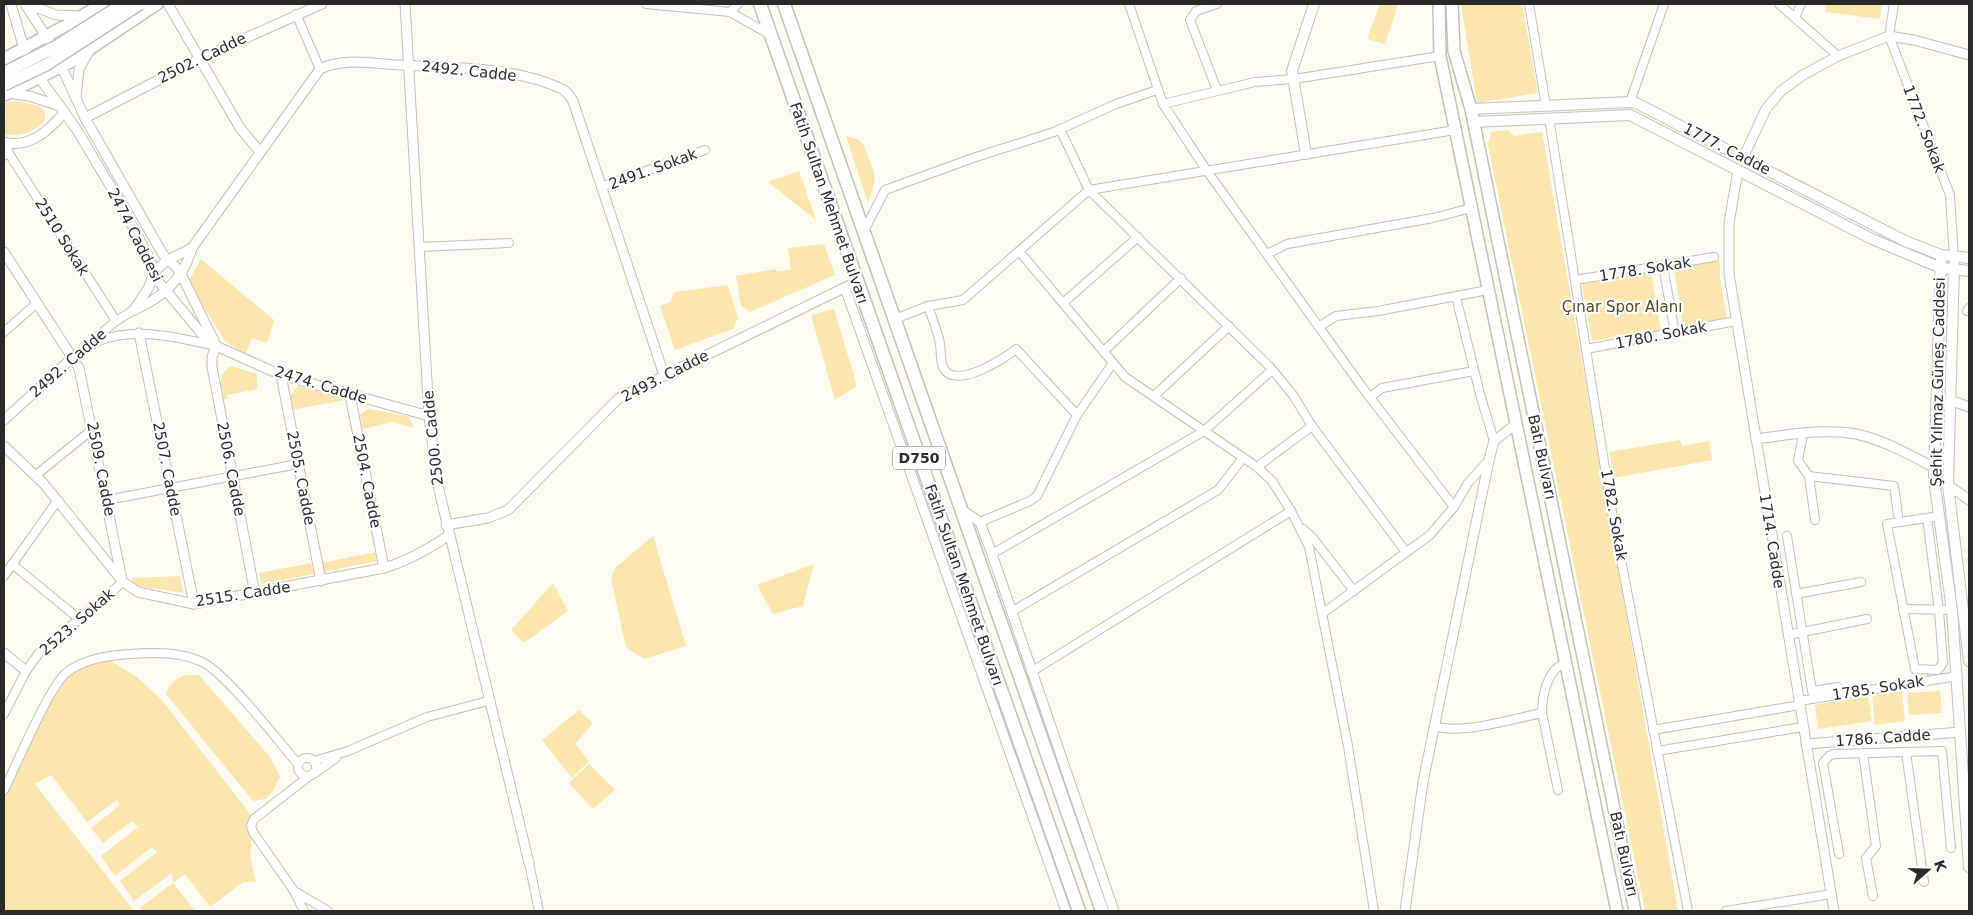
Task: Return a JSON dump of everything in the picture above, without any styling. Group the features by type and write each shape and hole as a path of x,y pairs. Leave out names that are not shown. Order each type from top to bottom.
{"highway":[{"name":"Fatih Sultan Mehmet Bulvarı","path":"760,4 1079,911"},
{"name":"Fatih Sultan Mehmet Bulvarı","path":"784,4 1102,911"}],"main road":[{"path":"4,59 102,4"},
{"path":"4,73 57,46 123,4"},
{"path":"5,91 140,4"},
{"path":"5,91 40,78 62,67 158,4"},
{"path":"1306,154 1292,72 1314,4"},
{"name":"Batı Bulvarı","path":"1439,4 1440,56 1617,911"},
{"name":"Batı Bulvarı","path":"1452,4 1454,51 1473,122 1635,911"},
{"path":"83,16 81,28 84,38 88,42 100,42"},
{"path":"4,69 11,85 5,91"},
{"name":"1777. Cadde","path":"1470,109 1630,102 1877,227 1941,255 1969,258"},
{"name":"1777. Cadde","path":"1473,122 1630,115 1872,239 1941,268 1969,271"},
{"path":"1738,170 1743,158"},
{"name":"Şehit Yılmaz Güneş Caddesi","path":"1941,255 1935,468 1965,732 1969,867"},
{"name":"Şehit Yılmaz Güneş Caddesi","path":"1954,257 1948,485 1969,661"},
{"path":"1937,399 1950,400"}],"street":[{"name":"2474 Caddesi","path":"11,4 24,49 40,78 62,109 115,194 150,259 154,272 164,291 201,333 216,346"},
{"name":"2474 Caddesi","path":"26,4 62,67 85,118 166,261 176,266 216,346"},
{"path":"26,4 56,15 83,16"},
{"path":"168,4 240,128 260,152"},
{"name":"2502. Cadde","path":"85,118 199,59 322,4"},
{"name":"2500. Cadde","path":"405,4 421,247 429,416 438,486 448,536 528,863"},
{"path":"646,4 730,12 769,34"},
{"path":"730,12 738,4"},
{"path":"1129,4 1163,104 1206,170 1370,397 1454,507"},
{"path":"1216,4 1196,11 1190,20 1217,90"},
{"path":"1529,4 1546,106"},
{"path":"1630,102 1664,4"},
{"path":"1779,4 1838,56"},
{"path":"1795,18 1801,4"},
{"name":"1772. Sokak","path":"1894,4 1889,36 1950,195 1954,257"},
{"path":"134,310 147,304 181,276 192,248 320,69 296,14"},
{"path":"1743,158 1766,109 1781,91 1803,74 1838,56 1889,36 1914,40 1969,55"},
{"path":"76,100 78,74 90,49"},
{"path":"1163,104 1255,82 1294,79 1440,56"},
{"name":"2492. Cadde","path":"320,69 344,62 495,71 519,75 561,88 573,101 664,375"},
{"path":"864,231 886,190 1060,129 1116,104 1157,90"},
{"path":"5,91 29,96 62,109 41,136 6,148"},
{"name":"1782. Sokak","path":"1549,118 1612,512 1688,911"},
{"path":"1060,129 1089,190 1181,278 1272,370 1293,395 1312,426 1406,552"},
{"path":"895,319 928,306 963,300 1089,190 1455,130"},
{"name":"2510 Sokak","path":"6,148 116,321"},
{"name":"2491. Sokak","path":"601,187 705,150"},
{"name":"1714. Cadde","path":"1738,170 1728,223 1727,255 1736,321 1834,911"},
{"path":"1267,254 1287,244 1433,218 1471,208"},
{"path":"1063,303 1138,237"},
{"path":"421,247 509,243"},
{"path":"134,310 149,287 154,272 166,261 192,248"},
{"path":"1019,251 1125,376 1257,467 1272,481 1291,511 1310,547 1348,746 1374,911"},
{"name":"2509. Cadde","path":"4,252 73,357 83,379 123,582"},
{"name":"1778. Sokak","path":"1575,280 1714,257"},
{"path":"1663,266 1675,333"},
{"path":"1104,351 1181,278"},
{"name":"2493. Cadde","path":"446,525 488,518 508,510 619,398 857,282"},
{"path":"845,288 1066,911"},
{"path":"1320,326 1336,316 1456,297 1488,290"},
{"path":"1405,911 1423,782 1494,441 1456,297"},
{"path":"4,332 37,303"},
{"path":"928,306 940,341 944,369 950,376 958,377 978,371 1008,356 1016,349 1077,415"},
{"name":"2492. Cadde","path":"4,420 73,357 116,321 134,310"},
{"name":"1780. Sokak","path":"1586,350 1736,321"},
{"path":"1154,396 1229,326"},
{"path":"73,357 97,342 119,335 139,333 167,336 216,346"},
{"name":"2507. Cadde","path":"139,333 194,604"},
{"name":"2474. Cadde","path":"216,346 281,375 429,416"},
{"name":"2506. Cadde","path":"216,346 212,357 212,367 255,594"},
{"path":"980,522 1030,501 1037,496 1077,415 1114,362"},
{"path":"992,554 1204,431 1272,370"},
{"path":"1370,397 1382,388 1474,371"},
{"name":"2505. Cadde","path":"281,375 321,581"},
{"name":"2504. Cadde","path":"350,395 384,568"},
{"path":"1950,400 1969,407"},
{"path":"1494,441 1516,424"},
{"path":"1257,467 1312,426"},
{"path":"36,475 93,429"},
{"path":"1756,439 1824,432 1857,435 1888,445 1935,468"},
{"path":"1802,434 1798,461 1809,476 1815,520"},
{"name":"2515. Cadde","path":"4,446 36,475 58,500 123,582 138,592 194,604 255,594 384,568 416,557 448,536"},
{"path":"1011,612 1218,490 1243,458"},
{"path":"1323,613 1430,535 1454,507 1468,483 1489,460"},
{"path":"107,500 298,464"},
{"path":"1809,476 1894,486 1898,515"},
{"path":"1948,485 1969,500"},
{"path":"4,576 58,500"},
{"path":"960,509 980,522 1114,911"},
{"path":"1032,672 1291,511"},
{"path":"1927,518 1939,610 1942,667 1938,670 1915,669 1887,524 1939,516"},
{"path":"1299,526 1312,537 1354,591"},
{"path":"1787,536 1812,691 1838,687"},
{"path":"12,564 78,618"},
{"name":"2523. Sokak","path":"4,714 26,671 48,645 123,582"},
{"path":"1796,594 1861,582"},
{"path":"1904,609 1952,610"},
{"path":"1788,636 1867,619"},
{"path":"4,653 26,671"},
{"path":"4,790 52,693 66,673 85,663 112,655 146,653 169,654 204,663 228,685 279,742 300,762 300,774 288,794"},
{"path":"1558,790 1542,713 1542,701 1552,673 1558,666 1566,663"},
{"name":"1785. Sokak","path":"1653,730 1958,676"},
{"path":"300,762 308,758 314,761 348,750 427,717 488,701"},
{"path":"1434,726 1451,730 1460,729 1542,713"},
{"path":"1657,751 1803,727"},
{"name":"1786. Cadde","path":"1806,744 1965,732"},
{"path":"1897,737 1903,752 1924,882"},
{"path":"304,911 294,891 253,832 251,826 254,819 311,775 348,750"},
{"path":"1840,854 1823,763 1829,756 1834,754 1940,750 1944,753 1951,848"},
{"path":"1863,753 1876,846 1866,858 1873,896"},
{"path":"311,775 316,767 314,761"},
{"path":"300,774 311,775"},
{"path":"528,863 540,911"},
{"path":"294,891 328,911"},
{"path":"1726,911 1768,908 1831,894"}],"green space":[{"path":"1380,4 1398,4 1385,44 1367,39"},
{"path":"1461,4 1522,4 1538,93 1477,103"},
{"path":"1826,4 1882,4 1880,19 1825,12"},
{"path":"19,101 39,106 45,112 45,120 37,128 27,133 16,135 4,134 5,102"},
{"path":"1508,130 1514,136 1542,132 1678,911 1645,911 1488,145 1491,132"},
{"path":"846,136 859,140 863,144 874,171 875,180 868,203"},
{"path":"799,171 816,220 768,182"},
{"path":"824,244 835,275 750,312 741,306 736,276 776,269 777,272 791,269 788,248"},
{"path":"201,259 274,320 267,343 252,338 245,355 225,341 188,282"},
{"path":"1720,260 1720,279 1727,319 1683,326 1674,269"},
{"name":"Çınar Spor Alanı","path":"1651,272 1661,330 1592,341 1582,284"},
{"path":"728,285 738,318 733,329 675,350 660,306 670,302 675,292"},
{"path":"834,309 857,386 835,400 811,315"},
{"path":"231,366 257,374 257,389 227,395 227,399 223,399 221,381 224,373"},
{"path":"298,386 344,398 345,400 291,410 289,397"},
{"path":"368,409 408,416 414,428 392,422 363,429 360,415"},
{"path":"1680,440 1682,446 1709,441 1712,460 1614,478 1609,452"},
{"path":"653,536 686,646 644,659 628,649 625,643 611,578 616,567"},
{"path":"376,552 377,561 323,572 321,563"},
{"path":"311,563 314,574 261,584 259,573"},
{"path":"814,564 803,606 773,614 757,585"},
{"path":"180,576 183,593 133,585 132,578"},
{"path":"553,583 568,611 524,643 511,630"},
{"path":"105,657 137,677 161,699 254,819 250,855 256,882 243,882 210,907 185,874 173,883 172,873 134,901 120,881 157,852 152,847 115,876 101,856 138,827 132,821 103,843 91,828 120,805 117,800 87,822 51,775 35,784 134,911 4,911 4,790 66,673"},
{"path":"186,675 199,675 270,757 280,776 273,791 265,799 253,801 166,694 173,682"},
{"path":"1940,691 1942,713 1909,715 1907,693"},
{"path":"1902,692 1905,721 1875,725 1872,695"},
{"path":"1868,696 1872,721 1818,729 1815,705"},
{"path":"579,710 593,723 575,744 589,761 572,778 542,740"},
{"path":"589,764 615,790 593,809 569,783"},
{"path":"173,883 195,911 143,911 140,908"}]}
